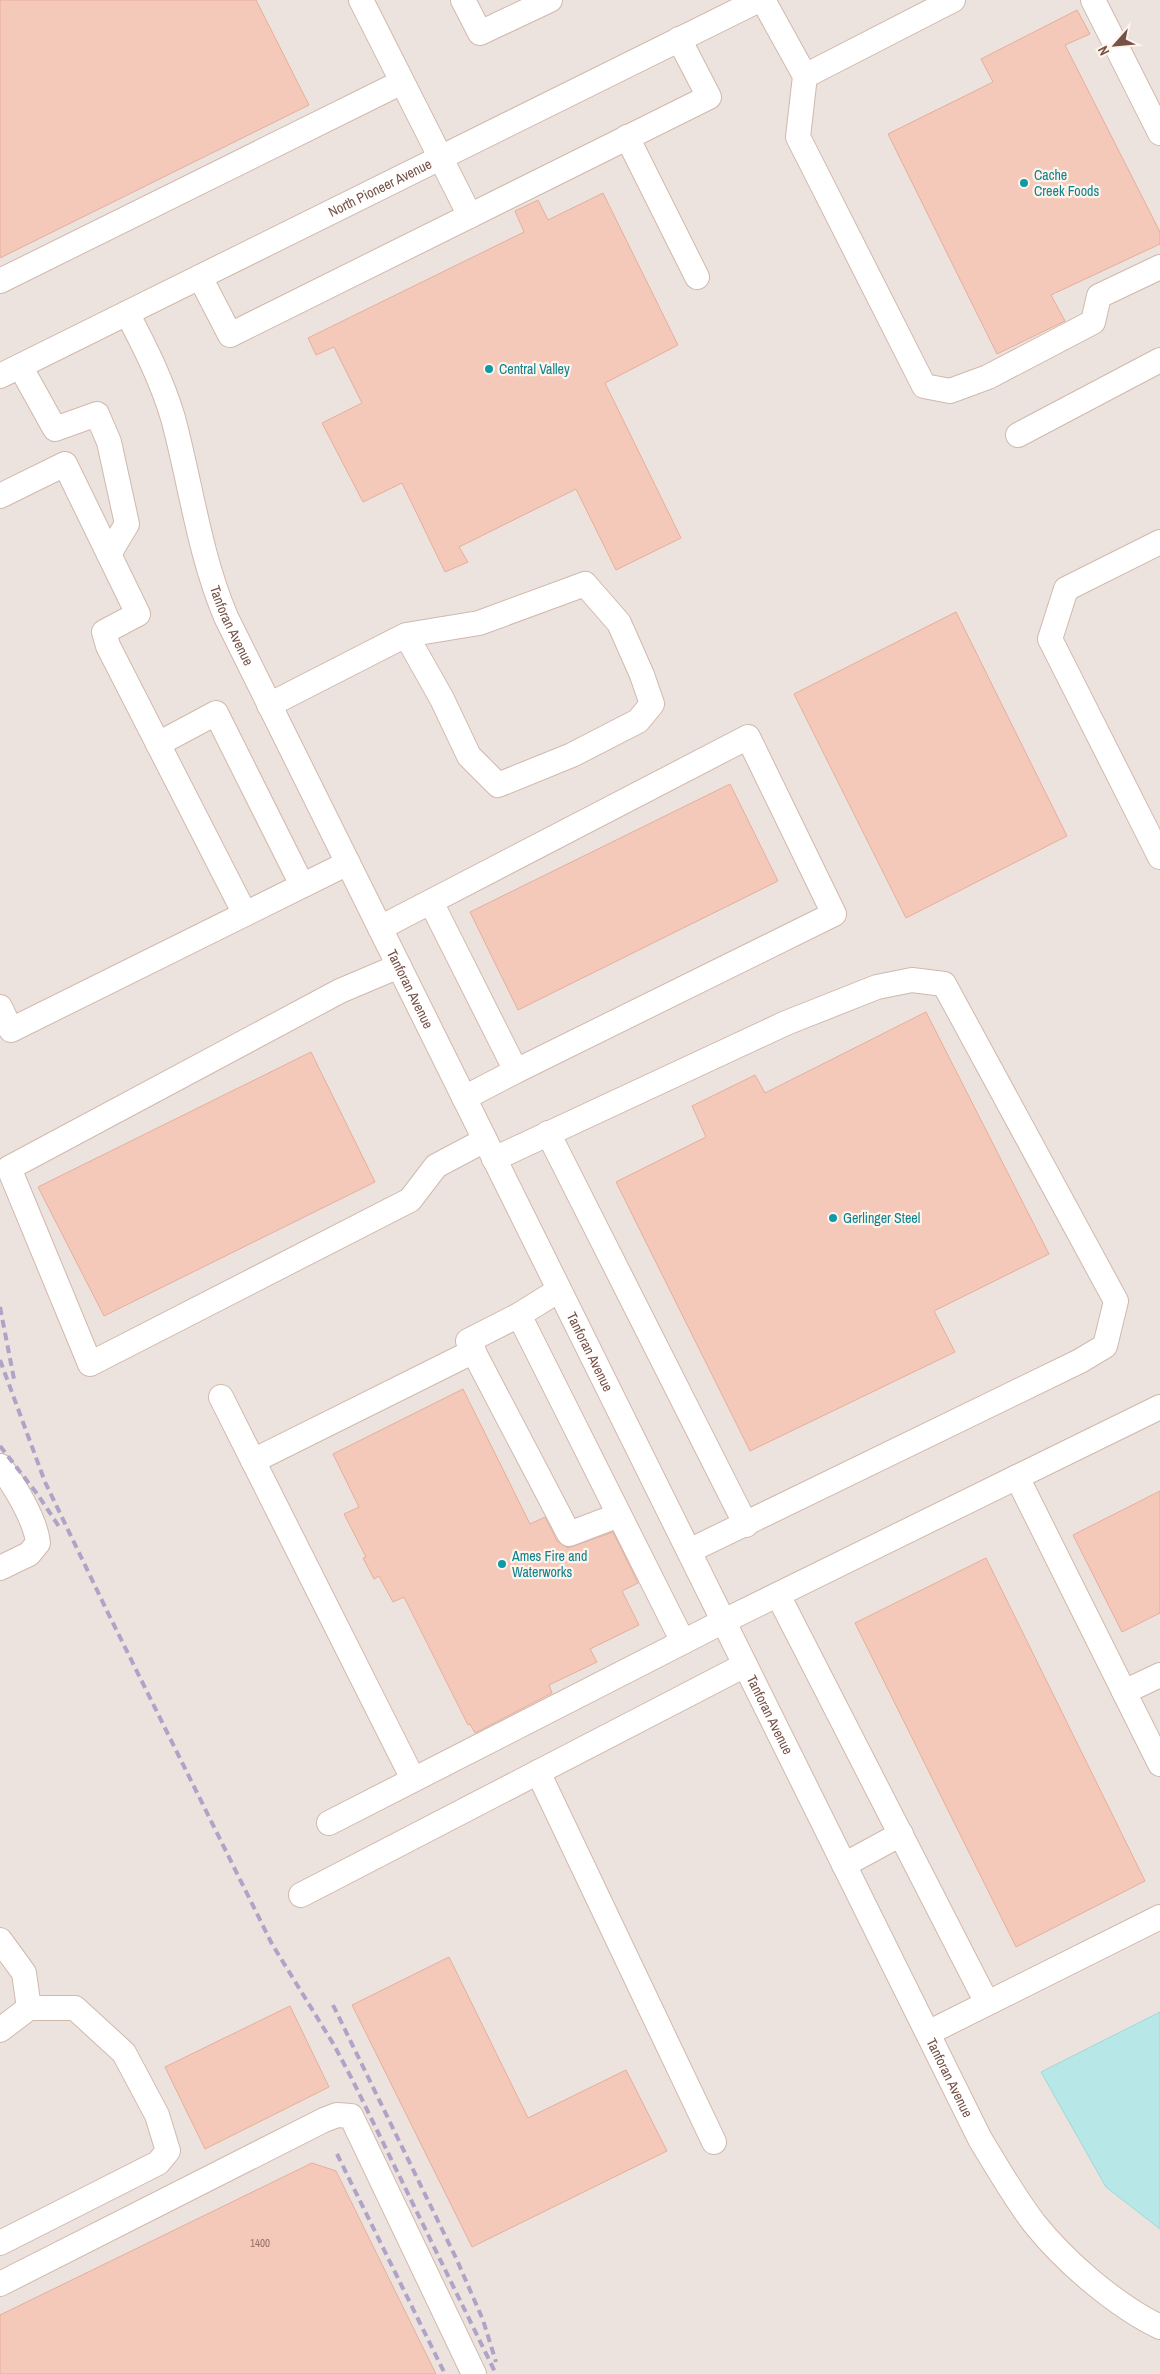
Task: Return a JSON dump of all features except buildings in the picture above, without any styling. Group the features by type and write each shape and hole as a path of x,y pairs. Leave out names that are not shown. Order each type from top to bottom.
{"street":[{"path":"361,0 470,216"},
{"path":"463,0 480,33 550,0"},
{"name":"North Pioneer Avenue","path":"10,371 758,0"},
{"path":"763,0 805,76 798,137 924,386 950,391 988,377 1093,322 1099,296 1160,267"},
{"path":"805,76 954,0"},
{"path":"1093,0 1160,133"},
{"path":"200,277 230,335 627,138 709,97 679,39"},
{"path":"0,281 402,82"},
{"path":"627,138 697,277"},
{"name":"Tanforan Avenue","path":"127,313 162,383 213,587 269,705 980,2139 1034,2223 1086,2275 1116,2300 1160,2327"},
{"path":"1018,435 1160,360"},
{"path":"10,371 56,429 97,414 109,442 127,524 109,554"},
{"path":"0,496 65,464 138,614 104,632 108,646 245,914"},
{"path":"1160,542 1066,589 1050,639 1160,857"},
{"path":"269,705 406,635 479,623 585,584 618,623 642,675 652,704 638,721 572,755 498,785 469,756 442,698 406,635"},
{"path":"158,744 216,713 302,885"},
{"path":"380,928 748,737 834,914 464,1098"},
{"path":"0,1007 11,1030 348,863"},
{"path":"431,902 516,1072"},
{"path":"399,966 340,991 8,1168 90,1364 410,1200 436,1166 548,1133 786,1023 877,987 912,980 944,984 1116,1300 1105,1346 1071,1365 746,1525 689,1551"},
{"path":"548,1133 746,1525"},
{"path":"559,1290 519,1315 468,1341 569,1534 619,1515"},
{"path":"519,1315 684,1642"},
{"path":"253,1461 474,1352"},
{"path":"221,1397 413,1779"},
{"path":"328,1823 724,1621 1160,1407"},
{"path":"0,1466 9,1478 37,1533 38,1543 29,1554 0,1568"},
{"path":"1017,1477 1160,1764"},
{"path":"778,1595 987,2003"},
{"path":"301,1895 745,1665"},
{"path":"1124,1692 1160,1675"},
{"path":"538,1772 714,2142"},
{"path":"844,1865 900,1834"},
{"path":"928,2033 1160,1917"},
{"path":"0,1940 24,1973 29,2008"},
{"path":"0,2030 29,2008 75,2008 124,2053 158,2115 168,2151 158,2163 0,2243"},
{"path":"0,2284 324,2120 337,2115 351,2116 474,2374"}],"shaded area":[{"path":"0,0 1160,0 1160,2374 0,2374"}],"water":[{"path":"1160,2012 1160,2229 1106,2187 1041,2072"}],"railway":[{"path":"0,1307 14,1379"},
{"path":"0,1360 45,1482 108,1613 272,1944 334,2045 353,2081 496,2374"},
{"path":"0,1446 38,1495 60,1528"},
{"path":"333,2005 456,2258 483,2320 496,2362"},
{"path":"337,2154 445,2374"}],"place":[{"name":"Cache Creek Foods","path":"1024,183"},
{"name":"Central Valley","path":"489,369"},
{"name":"Gerlinger Steel","path":"833,1218"},
{"name":"Ames Fire and Waterworks","path":"502,1564"}]}
